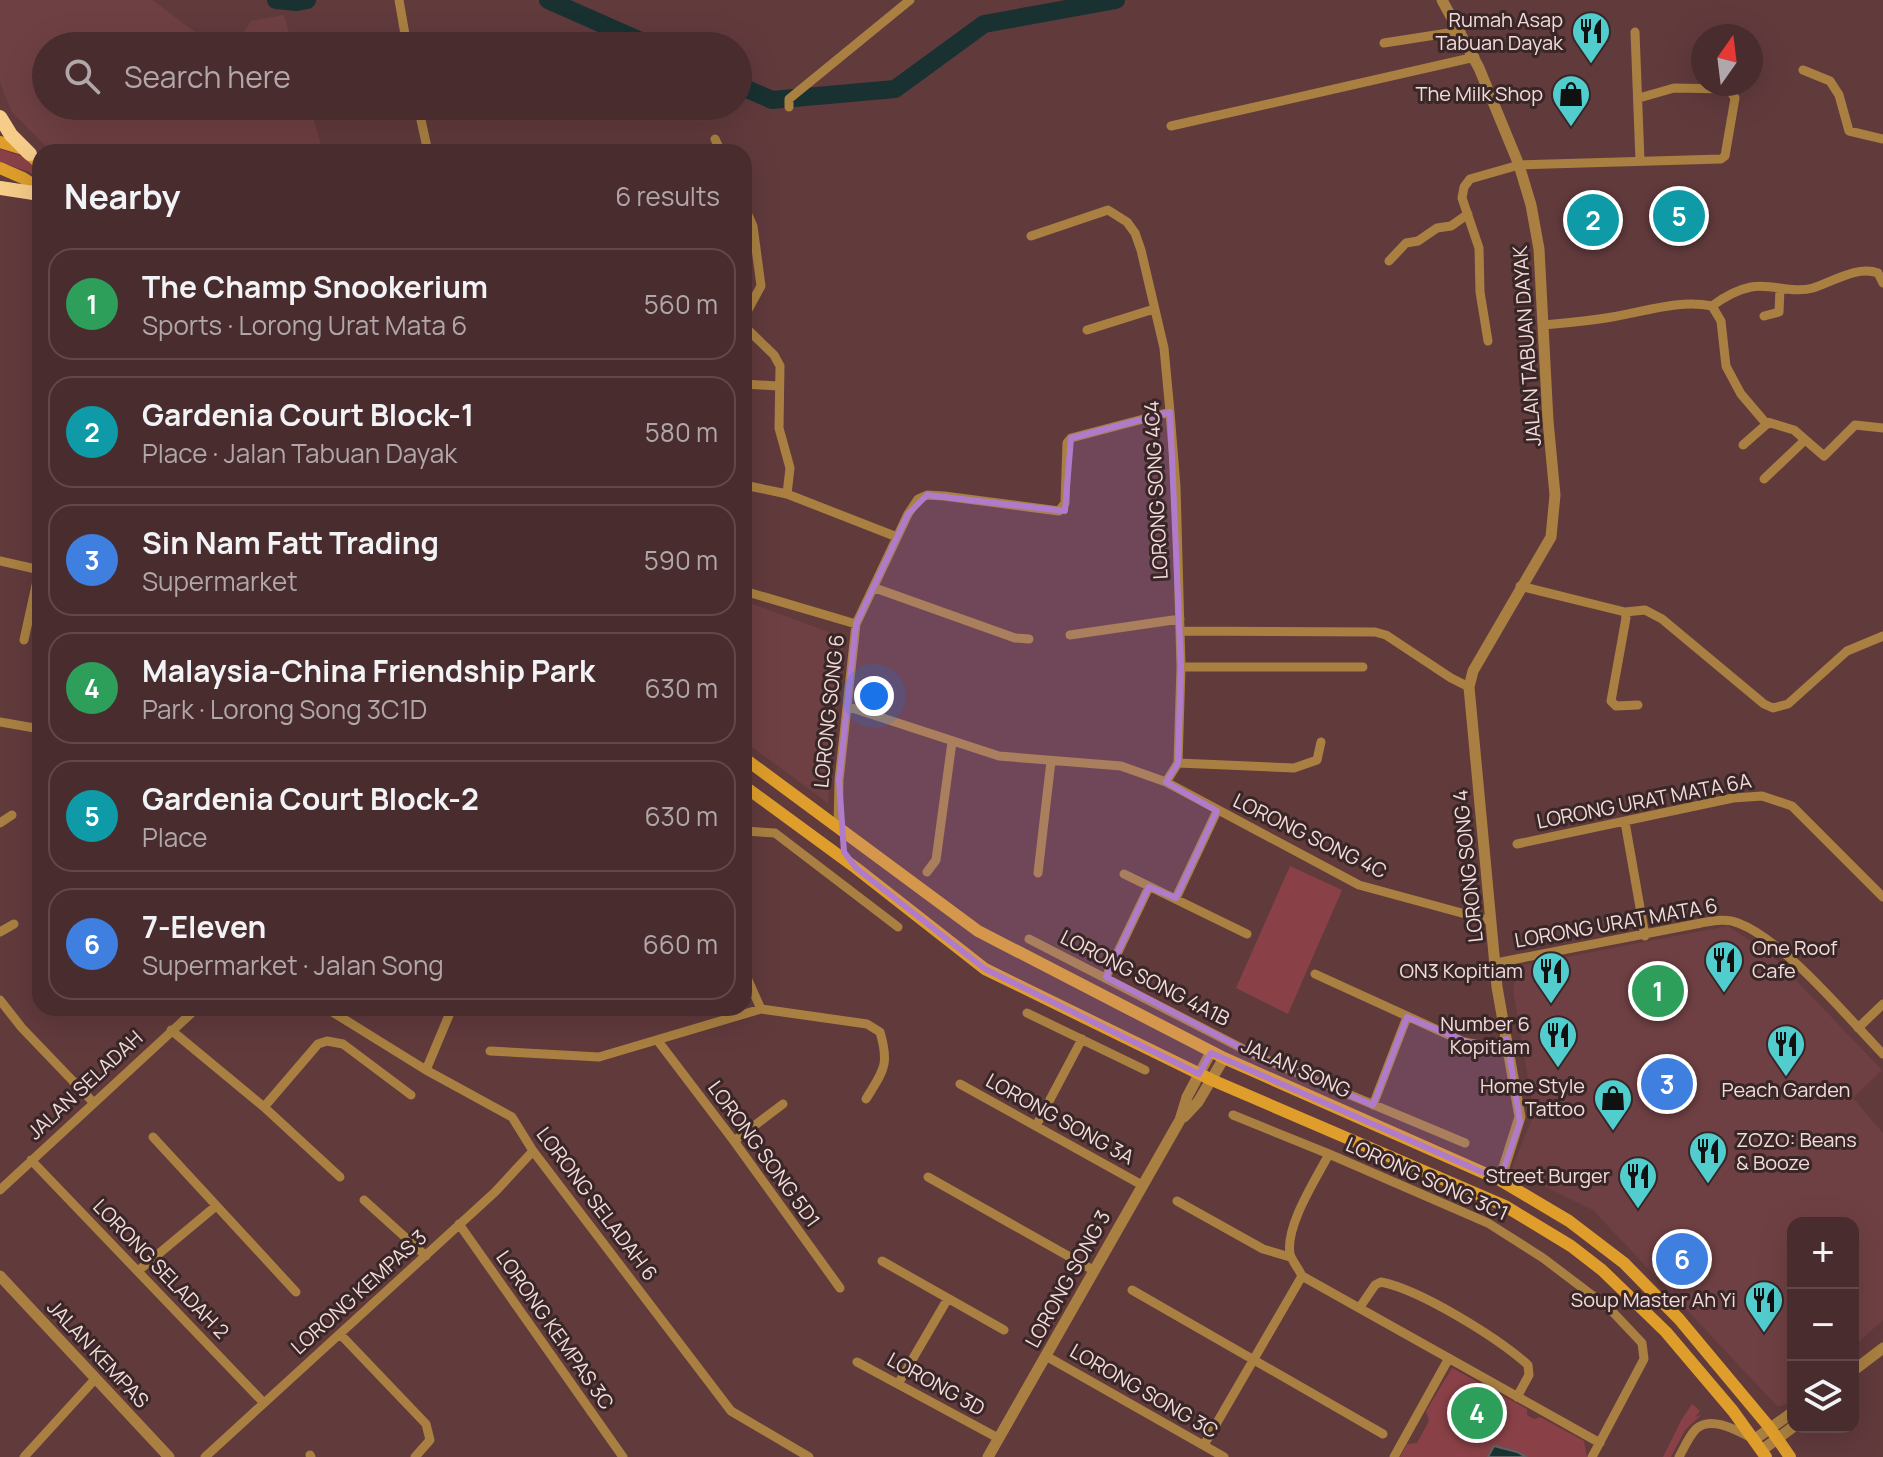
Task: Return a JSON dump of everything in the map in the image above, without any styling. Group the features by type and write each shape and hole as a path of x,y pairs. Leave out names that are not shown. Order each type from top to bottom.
{"highway":[{"path":"0,117 11,135 32,156"},
{"path":"0,188 32,191"}],"main road":[{"path":"0,142 32,158"},
{"path":"0,168 32,185"},
{"name":"JALAN SONG","path":"752,764 978,931 1217,1055 1500,1180 1569,1221 1624,1263 1679,1319 1774,1433 1790,1457"},
{"path":"752,792 985,969 1212,1080 1505,1206 1571,1246 1602,1270 1666,1332 1761,1449"},
{"path":"838,828 841,845 856,868"}],"street":[{"path":"399,0 405,32"},
{"path":"789,103 910,0"},
{"name":"JALAN TABUAN DAYAK","path":"1442,0 1475,57 1519,165 1539,249 1555,516 1551,537 1473,671 1469,687"},
{"path":"1384,43 1461,31"},
{"path":"1635,32 1640,161"},
{"path":"1171,126 1475,57"},
{"path":"1803,70 1830,81 1839,95 1849,131 1883,139"},
{"path":"1488,341 1480,292 1479,248 1462,198 1470,179 1519,165 1721,159 1725,156 1735,98 1729,89 1674,88 1639,98"},
{"path":"421,120 426,144"},
{"path":"715,139 717,144"},
{"name":"LORONG SONG 4C4","path":"1031,236 1108,210 1127,222 1135,233 1164,348 1170,412 1181,631 1178,763"},
{"path":"1389,261 1406,243 1418,241 1437,228 1451,226 1468,214"},
{"path":"752,224 761,286 752,302"},
{"path":"1543,325 1614,317 1647,309 1696,304 1712,306 1723,297 1754,286 1810,289 1866,271 1878,273 1883,283"},
{"path":"1764,316 1779,312 1780,289"},
{"path":"1712,306 1721,321 1726,366 1731,379 1768,423 1794,430 1824,456 1855,425 1883,428"},
{"path":"1087,330 1154,309"},
{"path":"752,334 774,355 780,366 779,428 790,468 787,494"},
{"path":"752,384 778,386"},
{"name":"LORONG SONG 6","path":"838,828 839,780 856,624 918,499 927,495 958,497 1059,511 1065,503 1067,443 1071,438 1170,412"},
{"path":"1743,445 1768,423"},
{"path":"1764,479 1805,440"},
{"path":"752,487 787,494 897,537"},
{"path":"0,561 32,567"},
{"path":"1520,586 1625,612 1645,610 1662,619 1764,704 1773,708 1788,704 1847,651 1883,636"},
{"path":"875,588 1015,638 1029,639"},
{"path":"752,593 856,624"},
{"path":"24,640 32,604"},
{"path":"1625,612 1611,701 1619,707 1638,705"},
{"path":"1070,635 1180,619"},
{"path":"1181,631 1375,632 1386,635 1469,687"},
{"path":"1181,667 1363,667"},
{"name":"LORONG SONG 4","path":"1469,687 1491,921 1520,1122 1500,1180"},
{"name":"LORONG SONG 4C","path":"849,707 999,756 1121,766 1166,782 1359,885 1491,921"},
{"path":"0,722 32,728"},
{"path":"927,872 936,860 952,742"},
{"path":"1166,782 1178,763 1294,768 1317,760 1321,742"},
{"path":"1038,873 1051,761"},
{"name":"LORONG URAT MATA 6A","path":"1517,844 1750,796 1773,798 1792,806 1804,816 1883,897"},
{"path":"1176,898 1217,811"},
{"path":"0,823 12,815"},
{"path":"1625,822 1645,936"},
{"path":"752,832 775,833 898,927"},
{"path":"1124,874 1247,934"},
{"path":"1106,977 1149,887"},
{"name":"LORONG URAT MATA 6","path":"1496,963 1715,921 1738,923 1784,953 1883,1054"},
{"path":"0,932 14,924"},
{"name":"LORONG SONG 4A1B","path":"1029,939 1255,1055 1465,1143"},
{"path":"1315,974 1477,1046 1507,1039"},
{"path":"752,989 761,1009"},
{"path":"0,1000 22,1028 93,1102"},
{"path":"1858,1028 1883,1004"},
{"path":"752,1012 761,1009 867,1024 880,1032 886,1066 866,1099"},
{"path":"1027,1013 1145,1070"},
{"name":"JALAN SELADAH","path":"0,1190 188,1016"},
{"name":"LORONG SELADAH 6","path":"339,1016 426,1070 512,1117 533,1151 731,1411 809,1457"},
{"path":"426,1070 449,1016"},
{"path":"490,1051 599,1057 738,1016"},
{"path":"1373,1105 1407,1017"},
{"path":"171,1030 264,1107 340,1177"},
{"path":"1036,1126 1082,1039"},
{"path":"264,1107 318,1044 327,1041 343,1044 411,1095"},
{"name":"LORONG SONG 5D1","path":"658,1041 840,1288"},
{"name":"LORONG SONG 3","path":"988,1457 1180,1120 1199,1074 1217,1055"},
{"name":"LORONG SONG 3","path":"1180,1120 1198,1102 1212,1080 1217,1055"},
{"name":"LORONG SONG 3A","path":"960,1084 1142,1185"},
{"path":"734,1141 783,1104"},
{"path":"1233,1115 1329,1154"},
{"path":"153,1137 296,1292"},
{"name":"LORONG KEMPAS 3","path":"205,1457 495,1192 533,1151"},
{"name":"LORONG SONG 3C1","path":"1290,1257 1299,1211 1329,1154 1488,1223 1543,1258 1609,1308 1642,1343 1644,1359 1592,1457"},
{"name":"LORONG SELADAH 2","path":"31,1160 264,1403"},
{"path":"928,1177 1093,1270"},
{"path":"364,1200 426,1256"},
{"path":"1177,1201 1263,1249 1290,1257 1302,1276 1600,1443"},
{"path":"138,1271 216,1206"},
{"name":"LORONG KEMPAS 3C","path":"459,1224 623,1457"},
{"path":"882,1261 1004,1330"},
{"name":"JALAN KEMPAS","path":"0,1276 169,1457"},
{"path":"1204,1445 1302,1276"},
{"path":"1360,1307 1375,1285 1381,1282 1439,1307 1507,1348 1528,1365 1529,1375 1517,1397"},
{"path":"1132,1290 1383,1434"},
{"path":"898,1384 947,1300"},
{"path":"340,1334 426,1424 430,1440 415,1457"},
{"path":"1859,1366 1882,1349"},
{"name":"LORONG SONG 3C","path":"1046,1356 1224,1457"},
{"path":"1394,1457 1449,1358"},
{"name":"LORONG 3D","path":"857,1362 998,1438"},
{"path":"24,1457 96,1378"},
{"path":"1679,1457 1696,1428 1703,1424 1731,1427 1761,1449 1787,1419"},
{"path":"1774,1433 1787,1429"}],"highlighted area":[{"path":"1170,412 1181,667 1178,763 1166,782 1217,811 1176,898 1149,887 1106,977 1255,1055 1373,1105 1407,1017 1477,1046 1507,1039 1520,1122 1500,1180 1211,1053 1199,1074 985,969 856,868 844,852 839,780 856,624 908,514 927,495 1065,511 1071,438"}],"shaded area":[{"path":"0,0 152,0 195,32 32,32 32,120 314,120 321,144 43,144 11,111 0,82"},
{"path":"284,15 289,32 244,32 251,21"},
{"path":"0,149 24,157 32,165 32,174 29,172 0,162"},
{"path":"752,604 837,635 843,649 828,803 752,747"},
{"path":"1290,866 1342,890 1288,1014 1236,988"},
{"path":"1728,926 1772,955 1882,1070 1853,1098 1883,1133 1883,1320 1859,1342 1859,1217 1787,1217 1787,1403 1778,1407 1593,1210 1511,1170 1534,1114 1513,989 1519,966"},
{"path":"1452,1368 1527,1409 1527,1415 1534,1419 1540,1417 1584,1441 1587,1457 1400,1457 1407,1444 1417,1443 1429,1421 1426,1411"},
{"path":"1692,1404 1700,1411 1695,1417 1701,1415 1685,1430 1671,1457 1663,1457 1682,1419"}],"water":[{"path":"1494,1446 1517,1452 1526,1457 1488,1457"}],"waterway":[{"path":"276,0 307,0"},
{"path":"548,0 620,32"},
{"path":"752,91 772,100 895,89 984,24 1116,0"}],"place":[{"name":"Rumah Asap Tabuan Dayak","path":"1591,65"},
{"name":"The Milk Shop","path":"1571,128"},
{"name":"Gardenia Court Block-2","path":"1679,216"},
{"name":"Gardenia Court Block-1","path":"1593,220"},
{"name":"The Champ Snookerium","path":"1658,991"},
{"name":"One Roof Cafe","path":"1724,994"},
{"name":"ON3 Kopitiam","path":"1551,1005"},
{"name":"Number 6 Kopitiam","path":"1558,1069"},
{"name":"Peach Garden","path":"1786,1078"},
{"name":"Sin Nam Fatt Trading","path":"1667,1084"},
{"name":"Home Style Tattoo","path":"1613,1132"},
{"name":"ZOZO: Beans & Booze","path":"1708,1185"},
{"name":"Street Burger","path":"1638,1210"},
{"name":"7-Eleven","path":"1682,1259"},
{"name":"Soup Master Ah Yi","path":"1764,1334"},
{"name":"Malaysia-China Friendship Park","path":"1477,1413"}]}
